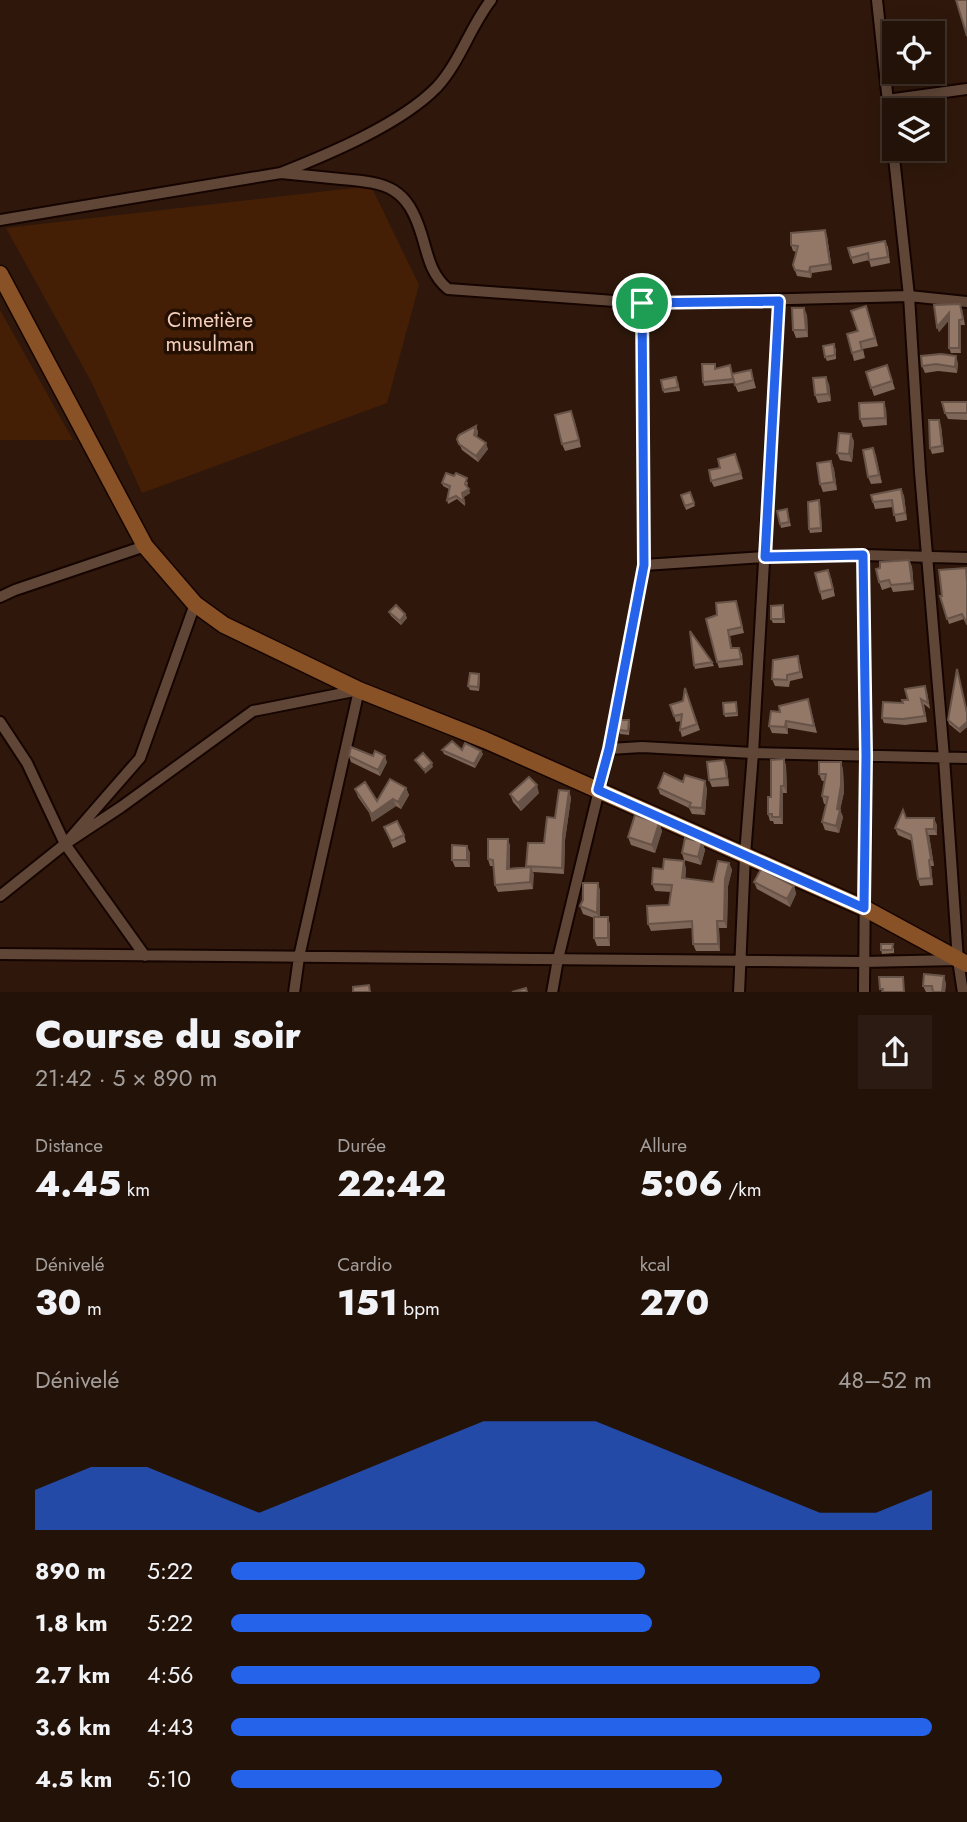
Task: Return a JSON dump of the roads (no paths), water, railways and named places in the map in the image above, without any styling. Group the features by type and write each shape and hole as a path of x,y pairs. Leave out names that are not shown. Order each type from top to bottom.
{"street":[{"path":"0,220 281,173 356,141 415,105 436,88 453,66 491,0"},
{"path":"877,0 887,98"},
{"path":"902,98 967,89"},
{"path":"894,161 909,296 927,558 964,962 963,992"},
{"path":"281,173 367,180 394,190 407,202 416,218 432,269 448,289 642,303 909,296 967,302"},
{"path":"0,274 145,546 195,604 224,625 359,690 485,740 864,908 964,962"},
{"path":"739,992 779,301"},
{"path":"552,992 609,749 644,565 642,303"},
{"path":"0,597 145,546"},
{"path":"644,565 765,557 863,555 967,558"},
{"path":"863,555 866,756 864,992"},
{"path":"65,844 140,758 195,604"},
{"path":"0,896 65,844 121,807 253,711 359,690"},
{"path":"294,992 299,957 359,690"},
{"path":"0,722 27,763 65,844 145,956"},
{"path":"609,749 642,747 754,753 967,758"},
{"path":"0,954 964,962"}],"park label":[{"name":"Cimetière musulman","path":"210,332"}]}
